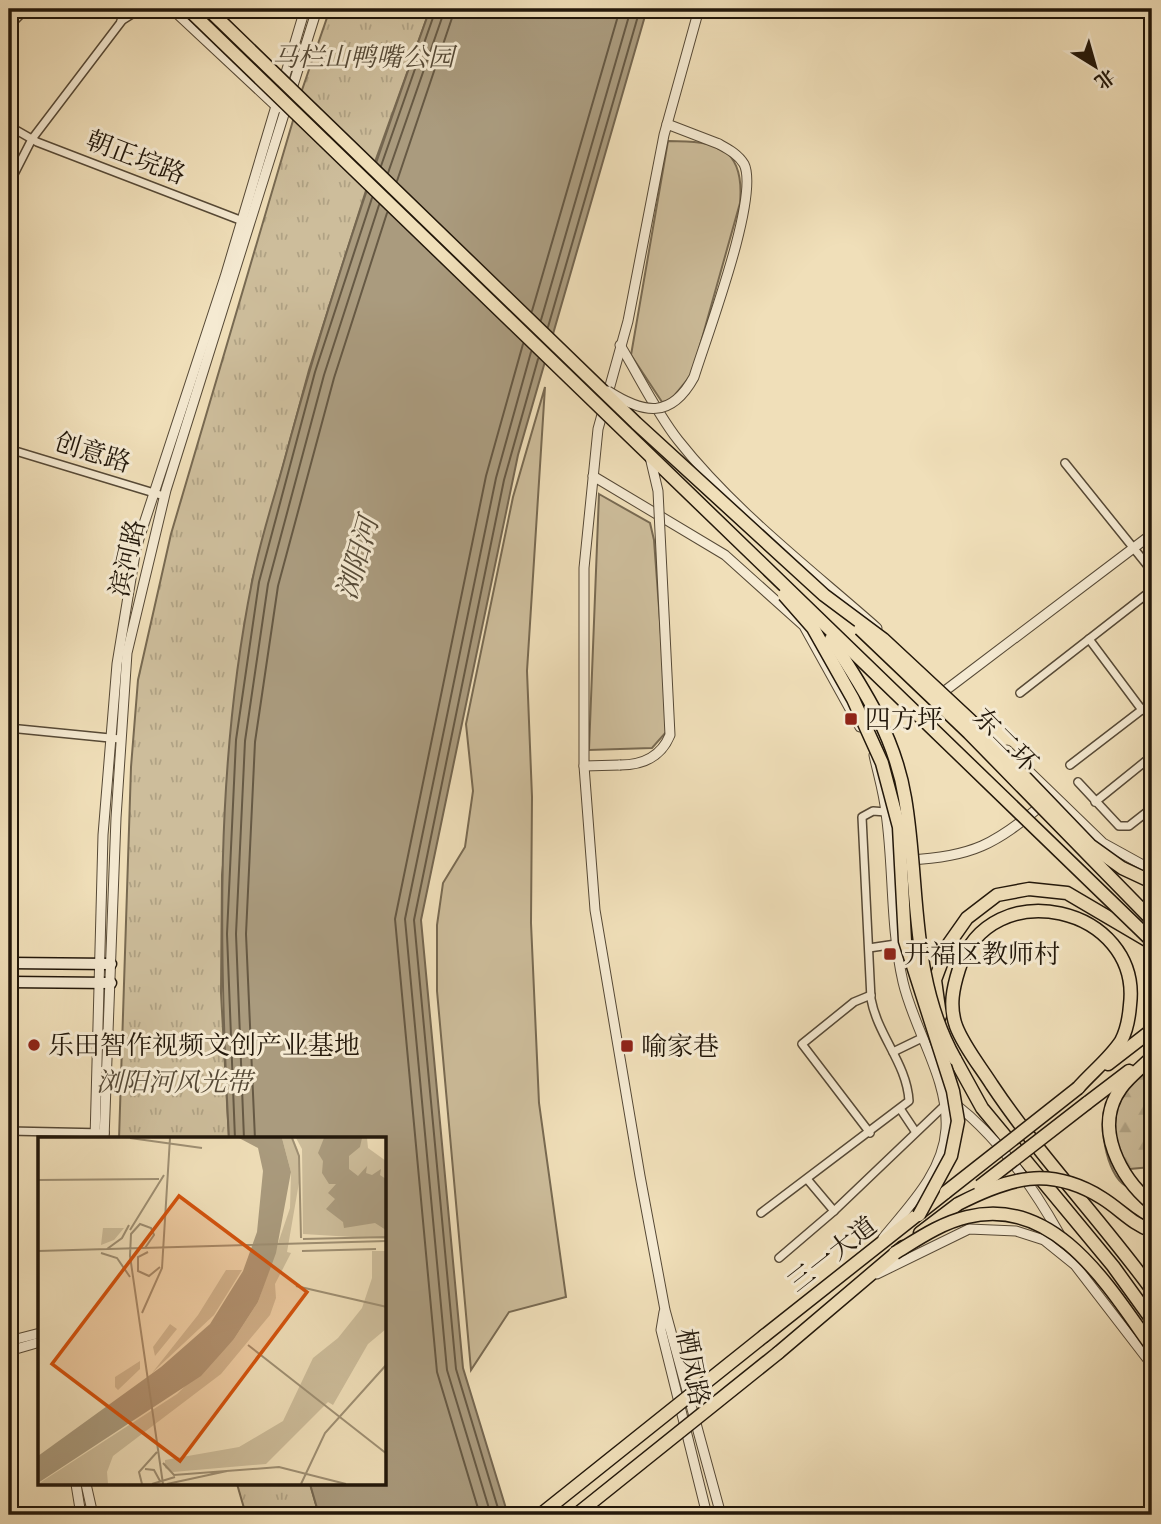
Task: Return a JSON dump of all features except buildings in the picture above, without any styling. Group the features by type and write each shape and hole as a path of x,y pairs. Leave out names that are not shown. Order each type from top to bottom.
{"highway":[{"path":"188,9 1152,942"},
{"path":"208,9 352,151 824,595 883,639 970,720 1090,845 1122,867 1152,882"},
{"path":"695,500 813,628 853,699 882,763 899,827 905,941 953,1091 958,1121 951,1156 919,1214"},
{"name":"东二环","path":"824,595 969,733 1152,920"},
{"path":"818,618 875,706 893,751 905,796 918,952 943,1038 982,1108 1113,1266 1152,1320"},
{"path":"943,1038 935,980 948,945 967,918 997,895 1029,889 1067,893 1129,932 1152,942"},
{"path":"1078,1088 1120,1042 1128,1024 1132,994 1125,960 1101,932 1071,915 1038,909 1008,915 981,933 962,959 952,993 955,1023 962,1040 998,1093 1152,1290"},
{"name":"三一大道","path":"540,1515 1152,1030"},
{"path":"1152,1055 1120,1089 1112,1109 1110,1139 1120,1168 1135,1189 1152,1204"},
{"name":"三一大道","path":"576,1515 865,1283 895,1253 1152,1055"},
{"path":"958,1204 995,1185 1045,1178 1090,1191 1131,1220 1152,1231"},
{"path":"895,1253 933,1229 966,1217 1004,1214 1042,1225 1079,1252 1152,1347"}],"main road":[{"path":"9,963 111,964"},
{"path":"9,982 111,983"}],"street":[{"path":"9,26 26,9"},
{"path":"9,184 32,139 121,22 127,9"},
{"path":"121,22 140,9"},
{"path":"172,9 284,114"},
{"path":"197,9 289,98"},
{"name":"滨河路","path":"246,222 275,106 305,9"},
{"name":"滨河路","path":"100,1136 111,983 117,664 136,548 159,495 317,9"},
{"path":"665,1310 595,910 584,766 584,568 598,429 631,308 667,124 699,9"},
{"path":"598,384 632,406 659,409 682,396 694,377 741,225 747,193 744,164 733,151 667,124"},
{"name":"朝正垸路","path":"9,126 32,139 246,222"},
{"path":"620,345 676,437 698,463 771,535 946,690 1103,843 1152,870"},
{"name":"创意路","path":"9,450 159,495"},
{"path":"584,766 637,765 652,758 665,747 670,735 658,491 650,457"},
{"path":"1065,463 1152,571"},
{"path":"593,475 726,555 804,626 872,749 886,812 896,944 909,1004 941,1093 946,1129 937,1165 869,1254"},
{"name":"滨河路","path":"100,1136 98,983 103,835 127,653 159,495"},
{"path":"946,690 1152,534"},
{"path":"1020,693 1152,590"},
{"path":"1089,639 1142,710"},
{"path":"1070,765 1152,702"},
{"path":"9,728 115,739"},
{"path":"1095,802 1152,756"},
{"path":"1078,782 1116,823 1124,827 1152,808"},
{"path":"890,861 937,859 978,848 1012,830 1053,796"},
{"path":"761,1213 901,1110 909,1101 908,1087 876,1017 871,995 862,817 873,811 886,812"},
{"path":"869,948 896,944"},
{"path":"870,1133 803,1044 854,1002 871,995"},
{"path":"893,1052 922,1038"},
{"path":"941,1093 983,1125 1039,1198 1075,1265 1152,1365"},
{"path":"779,1258 834,1211 944,1106"},
{"path":"901,1110 915,1131"},
{"path":"9,1131 100,1136"},
{"path":"807,1179 834,1211"},
{"path":"865,1283 940,1241 969,1229 1016,1231 1044,1240 1075,1265"},
{"name":"栖凤路","path":"665,1310 661,1330 707,1515"},
{"name":"栖凤路","path":"665,1310 721,1515"},
{"path":"9,1341 38,1334"},
{"path":"9,1351 38,1343"},
{"path":"77,1486 88,1515"},
{"path":"86,1486 88,1515"}],"green space":[{"name":"浏阳河风光带","path":"330,9 430,9 376,159 309,370 252,581 222,875 221,993 229,1137 119,1137 131,767 138,680 171,534 302,90"},
{"path":"668,141 701,143 724,151 738,170 740,203 692,374 670,401 662,402 631,355"},
{"path":"545,387 527,671 532,797 531,923 539,1103 566,1297 509,1312 471,1370 437,991 437,925 443,883 465,847 473,791 466,724 513,497"},
{"path":"599,494 650,523 654,540 668,730 652,748 589,750"},
{"path":"1152,1065 1152,1171 1151,1167 1130,1169 1126,1186 1113,1171 1108,1159 1103,1133 1105,1109 1118,1090"},
{"path":"238,1486 311,1486 319,1515 246,1515"}],"water":[{"name":"浏阳河","path":"430,9 647,9 518,455 421,920 463,1368 508,1515 319,1515 311,1486 387,1486 387,1137 229,1137 223,999 223,860 231,720 240,651 259,551 335,288"}],"place":[{"name":"四方坪","path":"851,719"},
{"name":"开福区教师村","path":"890,954"},
{"name":"乐田智作视频文创产业基地","path":"34,1045"},
{"name":"喻家巷","path":"627,1046"}],"park label":[{"name":"马栏山鸭嘴公园","path":"363,57"}]}
